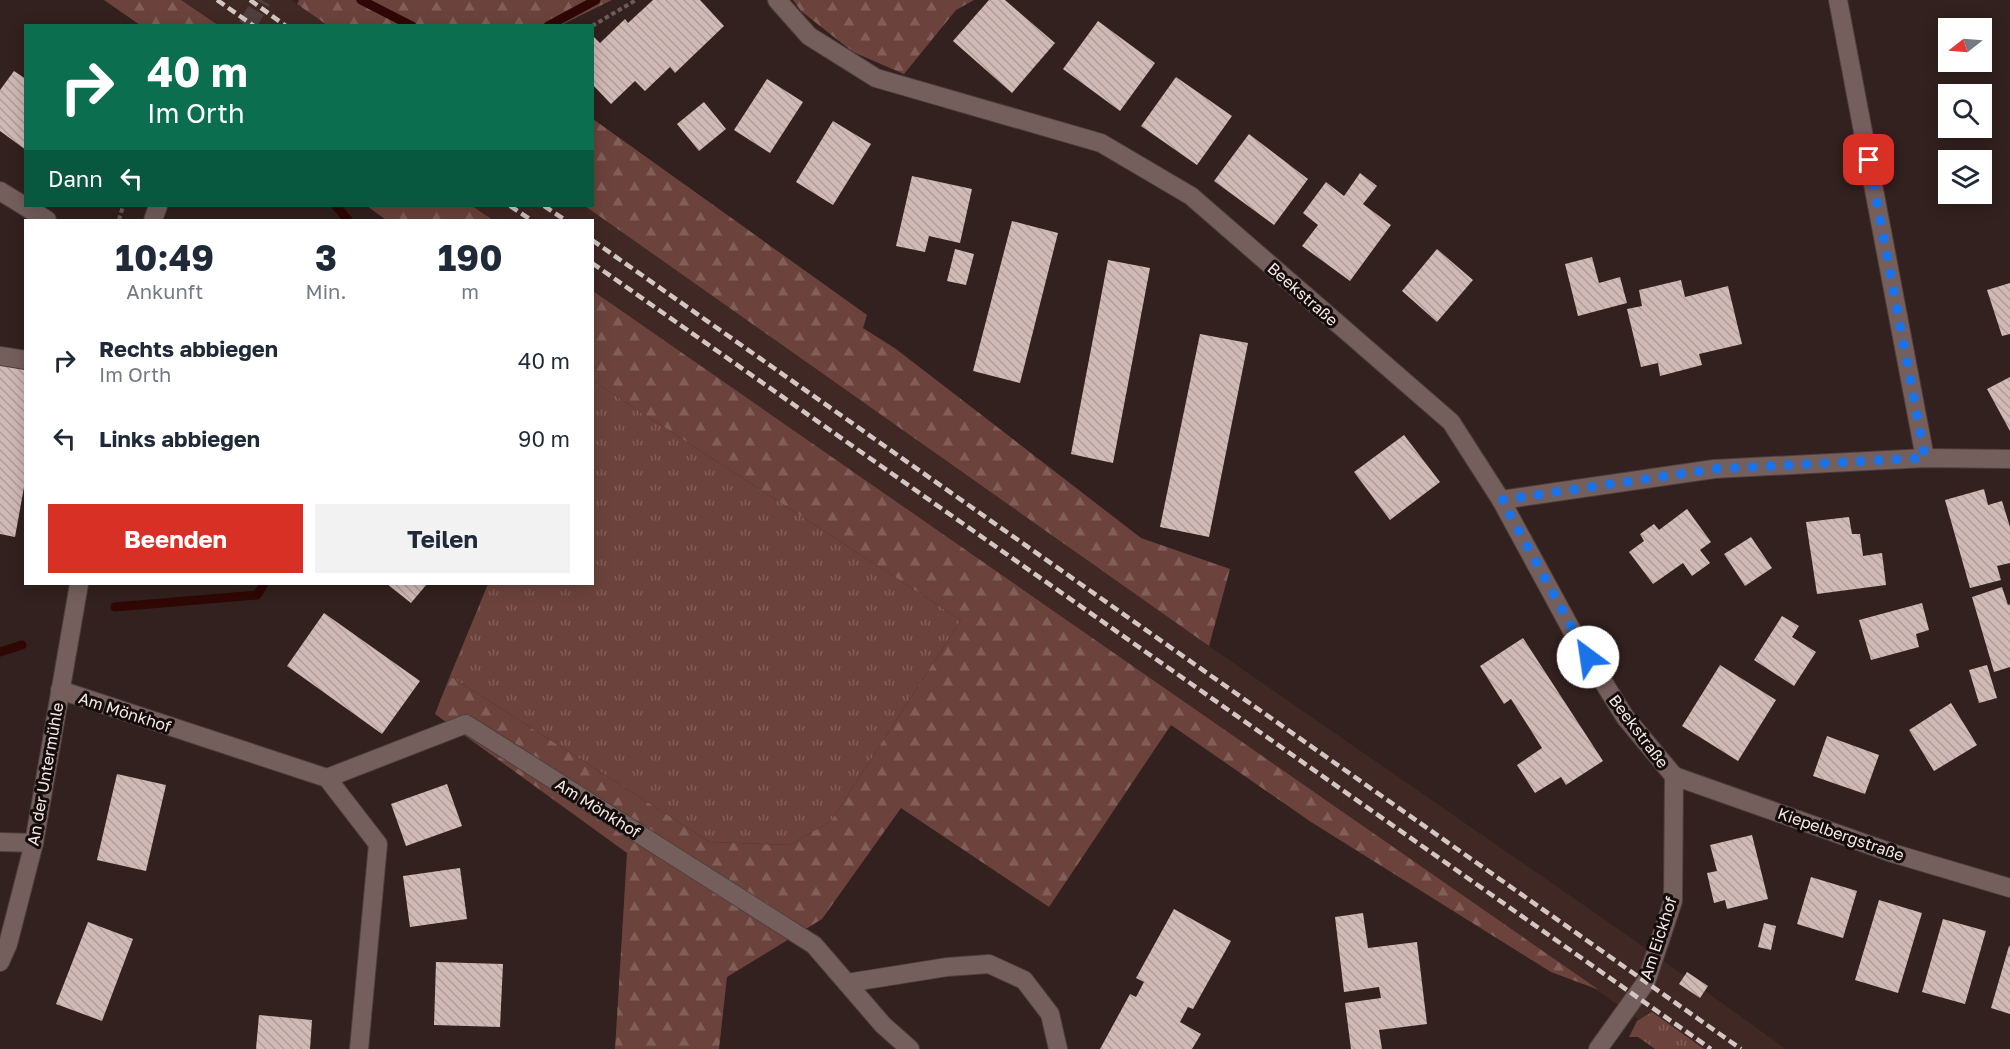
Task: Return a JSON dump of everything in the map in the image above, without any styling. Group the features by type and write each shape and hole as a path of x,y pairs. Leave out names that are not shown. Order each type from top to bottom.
{"street":[{"name":"Beekstraße","path":"777,0 809,36 876,78 1101,144 1191,196 1450,422 1502,500 1576,638 1625,717 1674,776"},
{"path":"1838,0 1925,458"},
{"path":"0,191 24,206"},
{"path":"26,207 45,219"},
{"path":"0,356 24,360"},
{"path":"1502,500 1714,469 1925,458 2010,459"},
{"name":"An der Untermühle","path":"0,962 8,944 34,843 79,585"},
{"name":"Am Mönkhof","path":"60,690 327,778 466,724 814,945 883,1025 910,1049"},
{"name":"Kiepelbergstraße","path":"1674,776 1892,853 2010,888"},
{"name":"Am Eickhof","path":"1598,1049 1646,982 1673,901 1674,776"},
{"path":"327,778 378,844 359,1049"},
{"path":"0,842 34,843"},
{"path":"846,983 947,967 989,964 1024,980 1050,1014 1058,1049"}],"path":[{"path":"594,25 636,0"}],"shaded area":[{"path":"181,0 291,0 326,24 217,24"},
{"path":"474,207 586,207 1209,646 1637,942 1786,1049 1681,1049 594,292 594,219 492,219"}],"green space":[{"path":"104,0 181,0 217,24 139,24"},
{"path":"299,0 612,0 563,24 326,24 297,4"},
{"path":"793,0 974,0 956,10 904,74 853,52 801,11"},
{"path":"594,120 867,315 863,328 896,349 1141,538 1230,569 1209,646 586,207 594,207"},
{"path":"368,207 474,207 492,219 385,219"},
{"path":"594,292 1599,990 1551,972 1311,822 1171,725 1049,907 901,808 822,919 727,977 719,1049 615,1049 627,853 435,714 450,676 710,842 790,845 831,821 961,620 594,382"},
{"path":"594,382 961,620 831,821 790,845 710,842 450,676 488,585 594,585"},
{"path":"1652,1012 1704,1049 1655,1049 1638,1037 1629,1037 1637,1021"}],"building":[{"path":"653,0 700,0 724,26 675,73 670,67 645,91 635,81 611,104 594,86 594,37 600,43 625,19 628,23"},
{"path":"989,0 1005,0 1055,43 1012,93 953,41"},
{"path":"1098,21 1155,63 1120,111 1063,69"},
{"path":"14,71 24,78 24,149 0,131 0,90"},
{"path":"1176,77 1232,116 1197,165 1141,126"},
{"path":"767,79 803,102 770,153 734,130"},
{"path":"704,102 726,129 699,151 677,124"},
{"path":"833,121 871,144 833,205 796,182"},
{"path":"1249,134 1308,179 1274,225 1214,181"},
{"path":"1360,173 1377,186 1363,204 1391,225 1350,281 1302,246 1318,225 1303,213 1326,182 1344,196"},
{"path":"912,176 972,189 960,243 929,236 925,252 896,246"},
{"path":"1012,221 1058,233 1020,383 973,371"},
{"path":"955,249 974,254 966,285 947,281"},
{"path":"1437,249 1473,280 1437,322 1402,291"},
{"path":"1592,257 1599,283 1620,277 1627,303 1578,316 1565,264"},
{"path":"1108,260 1150,268 1113,463 1071,454"},
{"path":"1681,280 1685,297 1728,286 1742,344 1699,354 1702,365 1660,376 1658,363 1641,367 1627,309 1642,306 1639,290"},
{"path":"2010,283 2010,334 2002,336 1987,290"},
{"path":"1200,334 1248,343 1209,537 1160,527"},
{"path":"0,357 24,361 24,487 15,537 0,534"},
{"path":"2010,377 2010,431 1987,389"},
{"path":"1404,435 1440,482 1390,520 1354,472"},
{"path":"1984,489 1988,505 2002,501 2010,527 2010,563 1997,566 2001,580 1970,588 1945,500"},
{"path":"1687,509 1711,542 1700,550 1710,563 1692,576 1683,563 1653,584 1629,552 1644,541 1640,534 1654,524 1659,530"},
{"path":"1849,517 1852,534 1860,534 1863,556 1882,553 1886,585 1817,594 1806,522"},
{"path":"1751,537 1772,568 1745,586 1724,554"},
{"path":"388,585 426,585 411,603"},
{"path":"2002,587 2008,605 2010,604 2010,667 1994,672 1972,597"},
{"path":"1922,603 1929,630 1916,634 1919,647 1871,660 1859,620"},
{"path":"324,613 420,681 382,734 287,666"},
{"path":"1782,616 1799,626 1792,637 1816,652 1794,686 1754,660"},
{"path":"1523,638 1603,761 1566,785 1561,777 1535,793 1517,765 1542,748 1511,699 1504,704 1480,666"},
{"path":"1720,665 1776,700 1738,761 1682,726"},
{"path":"1987,665 1997,698 1979,703 1969,670"},
{"path":"1951,703 1977,745 1934,771 1909,730"},
{"path":"1827,736 1879,755 1865,794 1813,776"},
{"path":"117,774 166,785 146,871 97,860"},
{"path":"447,784 462,826 406,846 391,804"},
{"path":"1752,835 1768,899 1727,909 1725,900 1714,903 1707,873 1717,871 1710,845"},
{"path":"460,868 467,919 410,927 403,876"},
{"path":"1811,877 1857,891 1843,938 1797,924"},
{"path":"1879,900 1922,913 1898,993 1855,980"},
{"path":"1174,909 1231,941 1193,1009 1188,1007 1180,1022 1201,1034 1192,1049 1100,1049 1130,994 1136,997 1144,982 1136,978"},
{"path":"1363,913 1368,948 1417,942 1427,1024 1379,1030 1382,1049 1351,1049 1345,1003 1381,998 1379,987 1344,992 1335,917"},
{"path":"1943,919 1986,931 1965,1004 1922,992"},
{"path":"88,922 133,939 102,1021 56,1004"},
{"path":"1764,923 1776,926 1771,950 1758,947"},
{"path":"2010,946 2010,1014 1991,1008"},
{"path":"436,962 503,964 500,1027 434,1025"},
{"path":"1687,972 1708,986 1700,998 1679,984"},
{"path":"259,1015 312,1020 310,1049 256,1049"}],"waterway":[{"path":"361,0 408,24"},
{"path":"552,24 596,0"},
{"path":"337,207 347,219"},
{"path":"115,607 257,595 263,585"},
{"path":"0,652 22,645"}],"tunnel":[{"path":"248,24 262,0"}],"railway":[{"path":"217,0 251,24"},
{"path":"250,0 283,24"},
{"path":"512,207 530,219"},
{"path":"546,207 564,219"},
{"path":"594,241 1741,1049"},
{"path":"594,264 1711,1049"}],"route":[{"path":"1588,657 1502,500 1714,469 1925,458 1869,160"}]}
